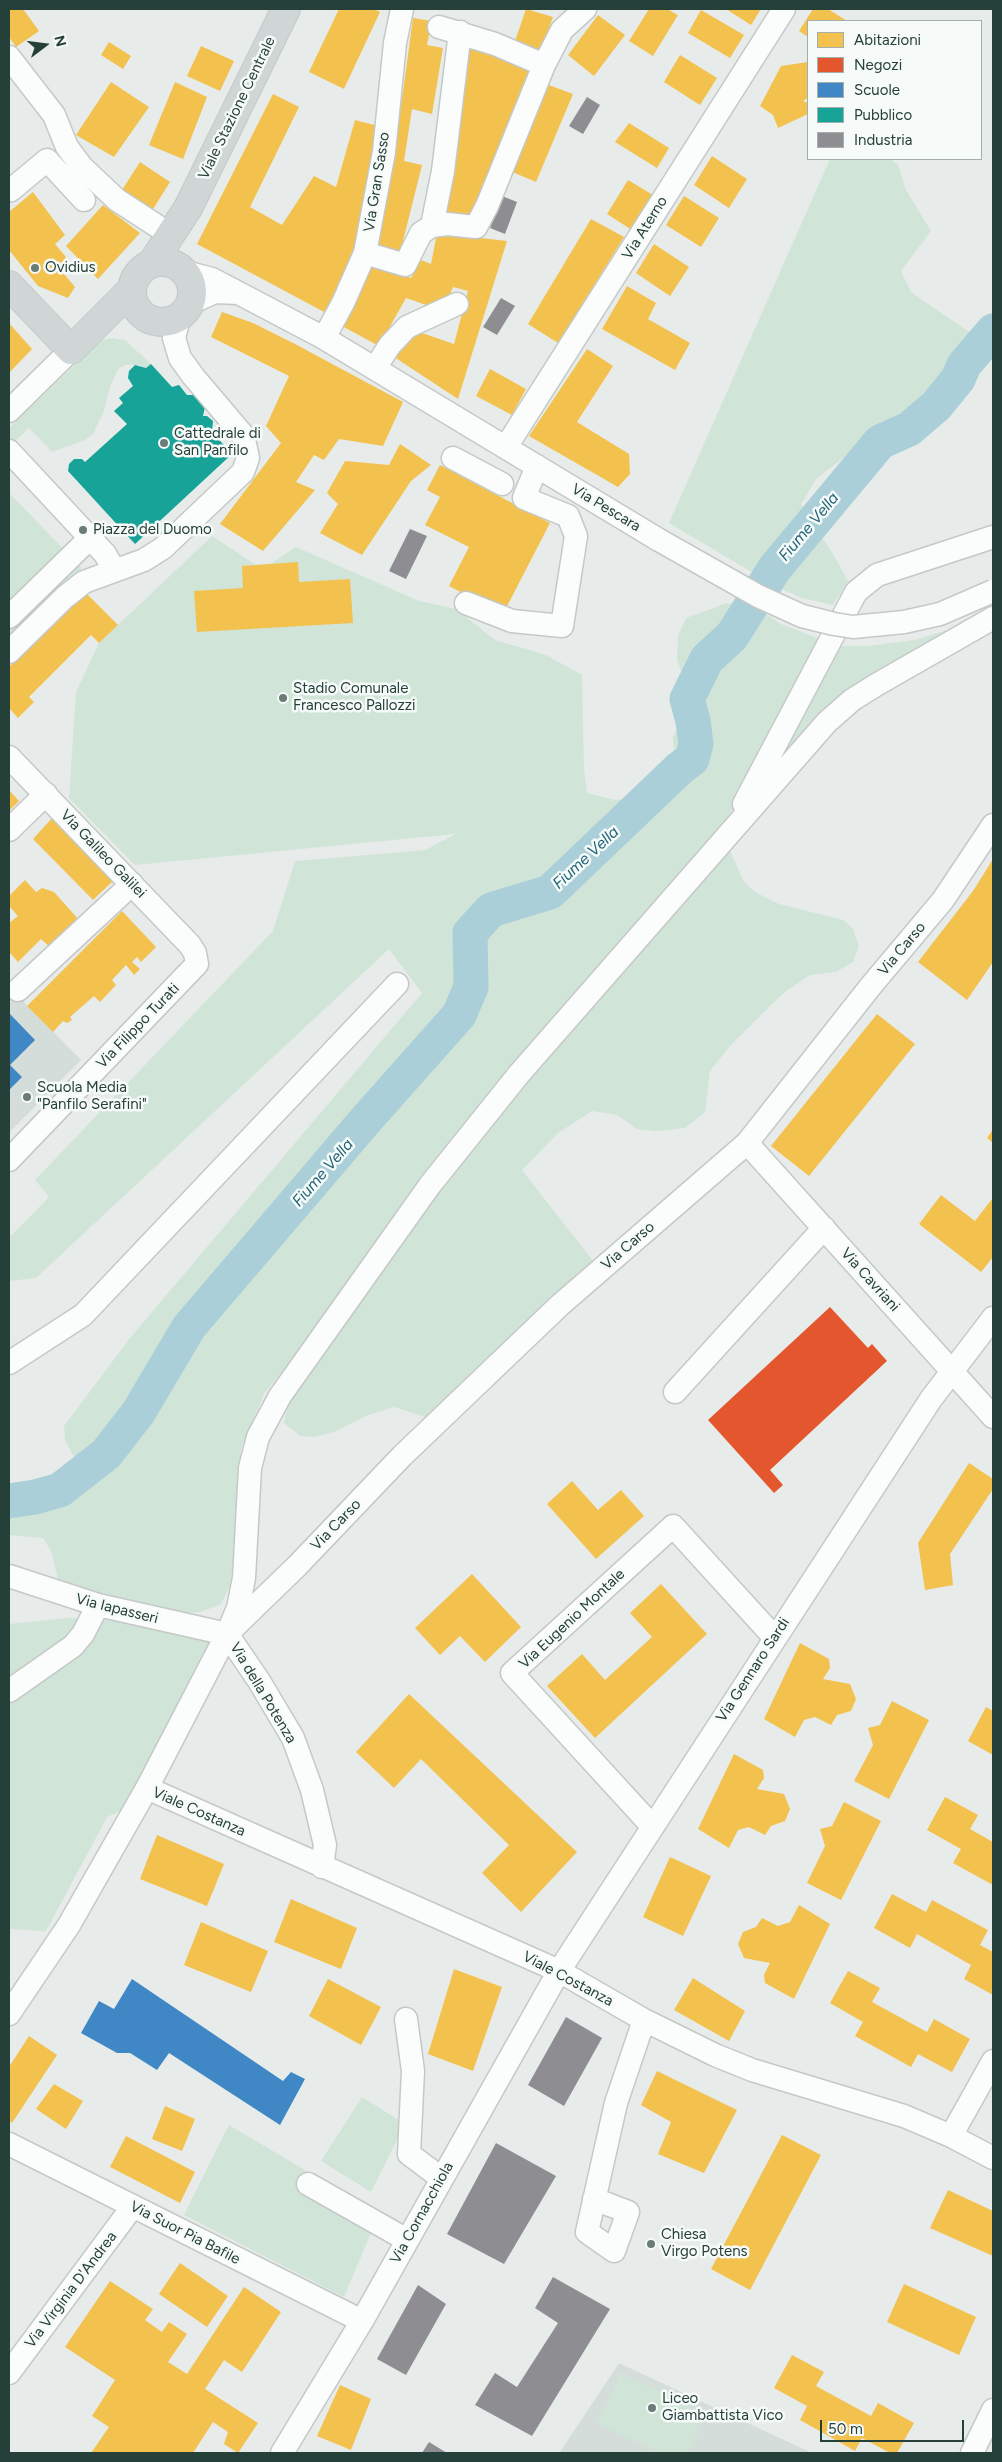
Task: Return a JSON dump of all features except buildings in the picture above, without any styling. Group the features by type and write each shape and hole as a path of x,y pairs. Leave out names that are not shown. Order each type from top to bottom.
{"main road":[{"name":"Viale Stazione Centrale","path":"152,263 188,208 286,9"},
{"name":"Viale Stazione Centrale","path":"183,270 182,235 188,208"},
{"path":"167,262 183,270 192,286 185,310 162,323 146,318 113,324 81,341 132,289 138,273 152,263 167,262"},
{"path":"9,285 81,341"},
{"path":"132,289 133,302 146,318"}],"street":[{"path":"365,253 404,265 421,233 432,226 447,224 476,227 487,206 544,65 562,30 585,9"},
{"name":"Via Aterno","path":"453,458 492,479 502,445 784,9"},
{"name":"Via Gran Sasso","path":"324,338 343,303 365,253 384,152 395,43 401,13"},
{"path":"432,226 443,171 449,30 544,65"},
{"path":"9,57 54,115 67,147 82,167 118,200 171,235"},
{"path":"9,189 47,160 84,200"},
{"name":"Via Pescara","path":"183,270 204,275 324,338 659,540 758,596 802,616 853,627 904,622 940,614 993,591"},
{"name":"Via Pescara","path":"185,310 215,292 229,291 242,294"},
{"path":"375,368 390,345 407,327 457,304"},
{"path":"9,652 84,582 144,560 163,548 233,484 246,465 248,450 243,435 180,358 174,338 174,330 185,310"},
{"path":"9,411 81,341"},
{"path":"11,459 90,538 109,559 114,570"},
{"path":"466,603 512,621 562,626 576,536 568,516 524,498 538,466"},
{"path":"730,833 803,689 856,592 877,576 993,537"},
{"path":"9,616 90,538"},
{"path":"9,2014 69,1925 147,1788 227,1634 238,1608 244,1578 250,1468 258,1436 280,1396 436,1178 520,1074 827,722 852,700 993,618"},
{"name":"Via Galileo Galilei","path":"9,757 190,945 195,953"},
{"path":"9,830 46,794"},
{"name":"Via Carso","path":"227,1634 297,1566 402,1456 560,1305 747,1143 870,987 943,900 993,825"},
{"path":"18,990 132,884"},
{"name":"Via Filippo Turati","path":"9,1160 197,964 195,953"},
{"path":"9,1363 83,1315 397,984"},
{"name":"Via Cavriani","path":"747,1143 993,1417"},
{"path":"675,1392 824,1228"},
{"name":"Via Gennaro Sardi","path":"559,1971 774,1637 951,1371 993,1318"},
{"name":"Via Eugenio Montale","path":"652,1826 512,1674 673,1526 774,1637"},
{"name":"Via Iapasseri","path":"9,1576 98,1605 227,1634"},
{"path":"9,1691 73,1646 84,1634 98,1605"},
{"name":"Via della Potenza","path":"227,1634 259,1681 292,1738 312,1790 324,1845 322,1867"},
{"name":"Viale Costanza","path":"147,1788 559,1971 644,2020 715,2055 752,2070 896,2114 951,2136 993,2158"},
{"name":"Via Cornacchiola","path":"284,2453 362,2321 559,1971"},
{"path":"406,2019 413,2071 409,2154 441,2178"},
{"path":"594,2199 616,2103 644,2020"},
{"path":"951,2136 993,2061"},
{"name":"Via Suor Pia Bafile","path":"9,2144 362,2321"},
{"path":"308,2184 407,2240"},
{"name":"Via Virginia D'Andrea","path":"9,2373 133,2206"},
{"path":"972,2453 993,2410"}],"shaded area":[{"name":"Scuola Media \"Panfilo Serafini\"","path":"9,987 81,1060 9,1133"},
{"name":"Liceo Giambattista Vico","path":"619,2363 812,2453 559,2453"}],"green space":[{"path":"830,160 892,160 898,165 906,190 931,231 901,271 908,286 912,293 978,338 948,373 934,395 905,422 867,447 847,455 816,479 801,504 848,581 833,605 802,598 777,587 669,523"},
{"path":"113,338 125,340 151,364 146,368 139,365 126,365 118,369 110,387 104,411 93,434 83,441 52,452 29,428 9,447 9,428 101,340"},
{"path":"9,493 82,568 9,640"},
{"path":"212,536 256,565 270,564 296,547 419,601 456,609 495,640 546,655 582,675 584,769 587,793 616,800 633,797 665,774 674,752 673,737 681,722 695,709 677,660 678,636 686,618 727,603 767,615 781,624 820,639 742,794 715,838 264,1394 241,1448 236,1511 236,1573 221,1604 201,1612 172,1614 127,1603 58,1579 51,1551 43,1538 9,1535 9,1518 46,1506 74,1457 65,1440 64,1426 130,1338 422,993 389,949 36,1278 9,1281 9,1238 49,1197 35,1180 273,931 295,861 425,850 456,834 135,865 69,798 76,692 99,643"},
{"path":"965,625 763,787 837,646 868,646 914,640"},
{"path":"727,844 744,882 755,892 779,904 843,920 853,929 859,946 853,962 836,972 810,975 786,991 773,1003 730,1046 710,1071 705,1112 685,1128 656,1131 637,1129 617,1115 592,1111 558,1133 522,1170 597,1266 435,1416 425,1417 394,1407 366,1416 334,1432 314,1437 300,1436 284,1423 288,1402 447,1174"},
{"path":"67,1618 153,1623 217,1643 123,1810 107,1817 46,1931 9,1929 9,1624"},
{"path":"362,2097 405,2124 371,2192 321,2161"},
{"path":"229,2125 379,2214 344,2297 184,2215"},
{"path":"621,2373 707,2413 688,2453 660,2453 597,2424"}],"waterway":[{"name":"Fiume Vella","path":"9,1501 35,1497 60,1490 106,1454 138,1413 189,1327 364,1122 459,1015 471,987 470,933 491,910 550,892 680,768 692,759 696,744 693,721 687,699 707,659 732,636 775,568 880,442 909,429 936,406 958,379 964,365 993,331"}],"place":[{"name":"Ovidius","path":"35,268"},
{"name":"Cattedrale di San Panfilo","path":"164,443"},
{"name":"Piazza del Duomo","path":"83,530"},
{"name":"Stadio Comunale Francesco Pallozzi","path":"283,698"},
{"name":"Scuola Media \"Panfilo Serafini\"","path":"27,1097"},
{"name":"Chiesa Virgo Potens","path":"651,2244"},
{"name":"Liceo Giambattista Vico","path":"652,2408"}]}
